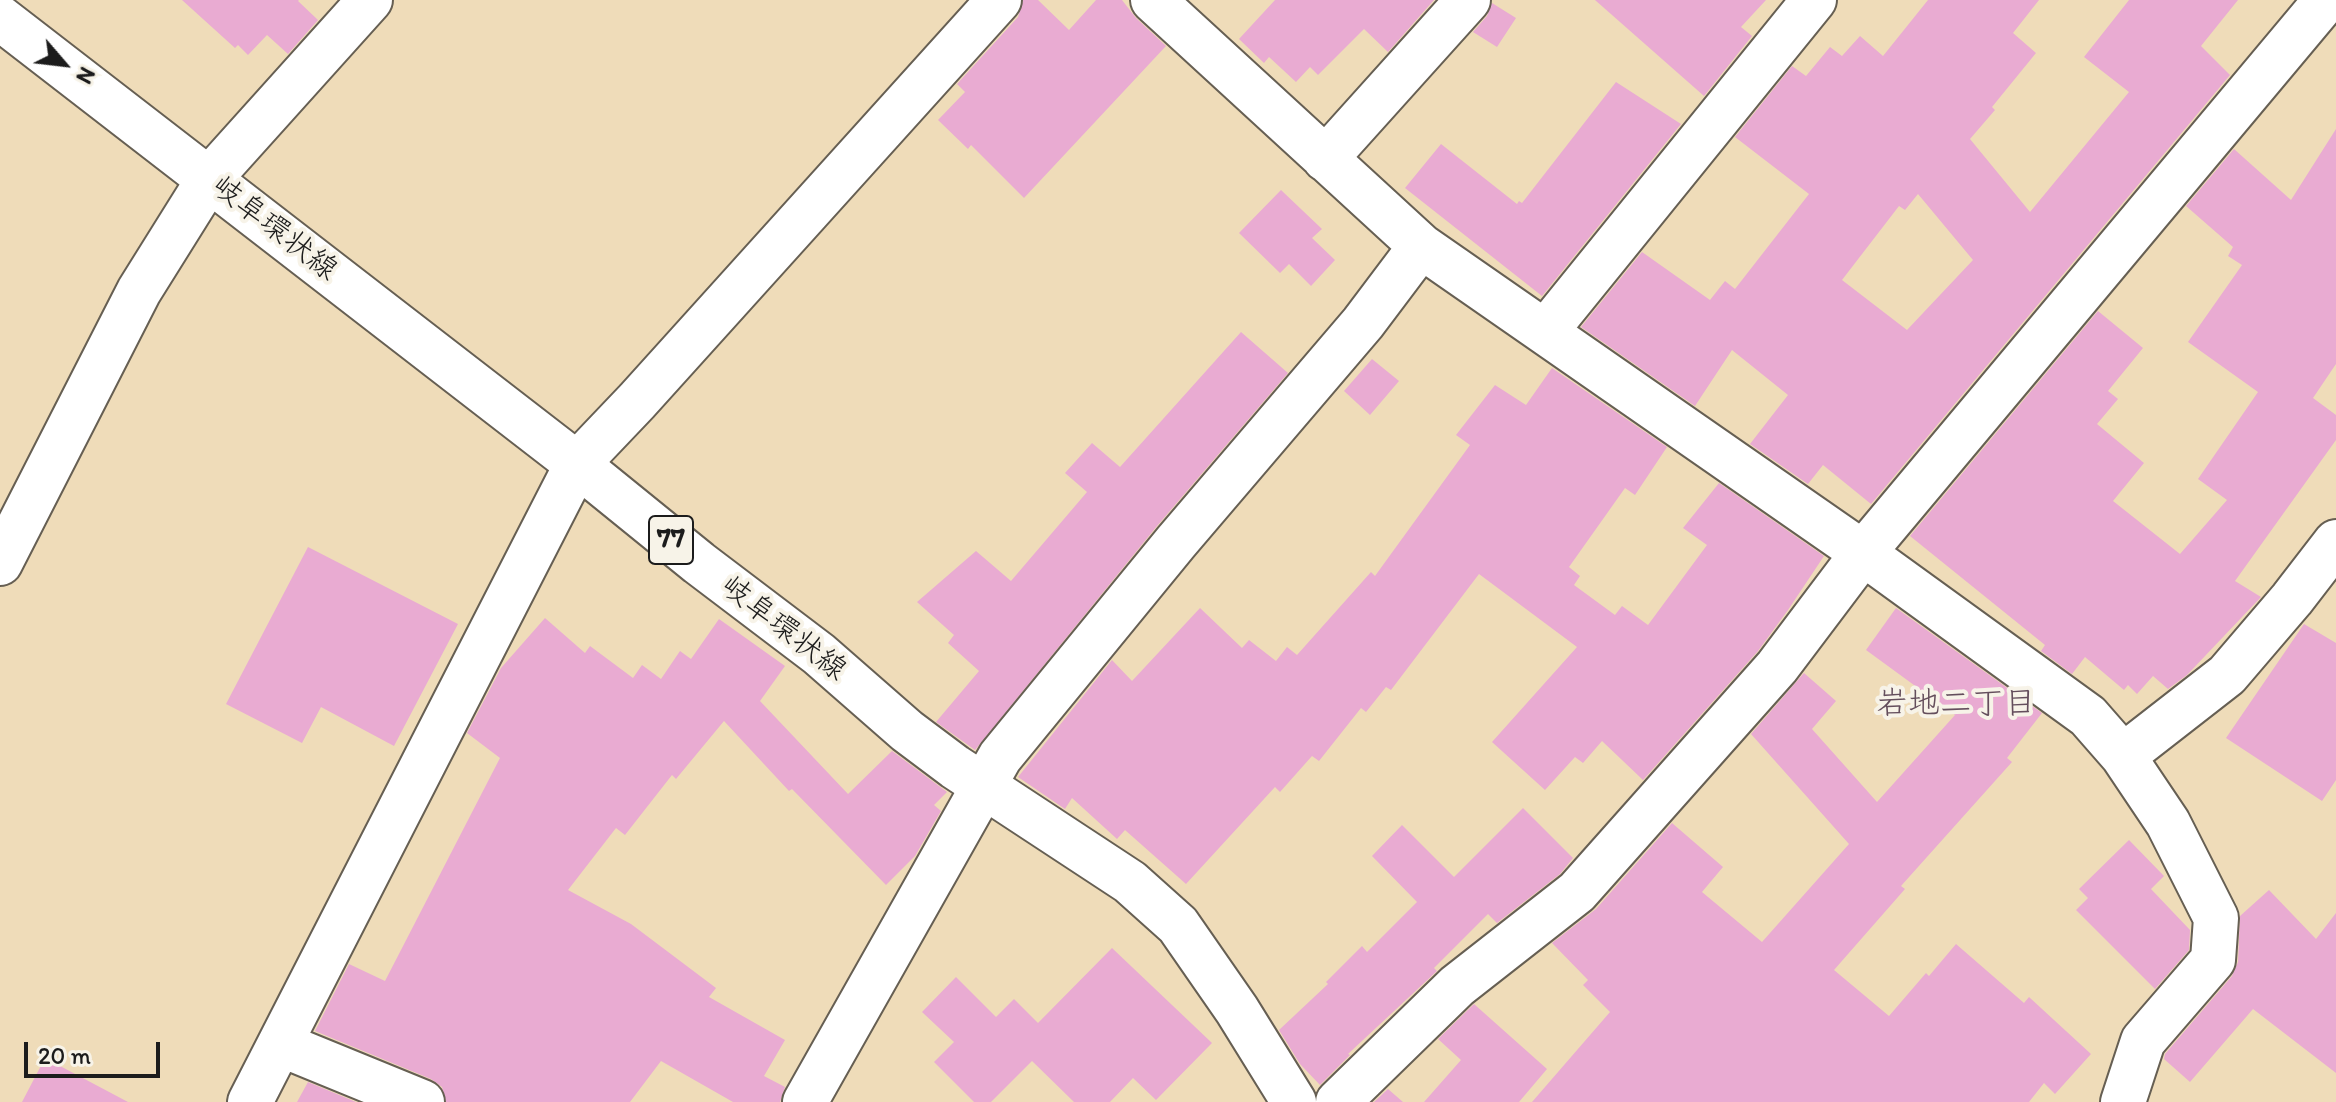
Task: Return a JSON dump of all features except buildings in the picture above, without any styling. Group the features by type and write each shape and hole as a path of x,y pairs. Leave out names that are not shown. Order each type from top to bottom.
{"street":[{"path":"0,563 139,291 209,179 370,0"},
{"path":"250,1102 577,464 999,0"},
{"path":"1153,0 1421,246 1863,553 2088,716 2123,756 2168,823 2216,918 2213,960 2143,1041 2123,1102"},
{"path":"1325,159 1468,0"},
{"path":"1545,332 1814,0"},
{"path":"1338,1102 1457,986 1577,892 1777,667 1863,553 2326,0"},
{"name":"岐阜環状線","path":"0,18 819,654 907,731 1130,882 1178,925 1237,1010 1294,1102"},
{"path":"805,1102 1000,757 1176,542 1363,323 1421,246"},
{"path":"2123,756 2227,675 2336,542"},
{"path":"280,1044 422,1102"}],"district":[{"name":"岩地二丁目","path":"1956,705"}]}
